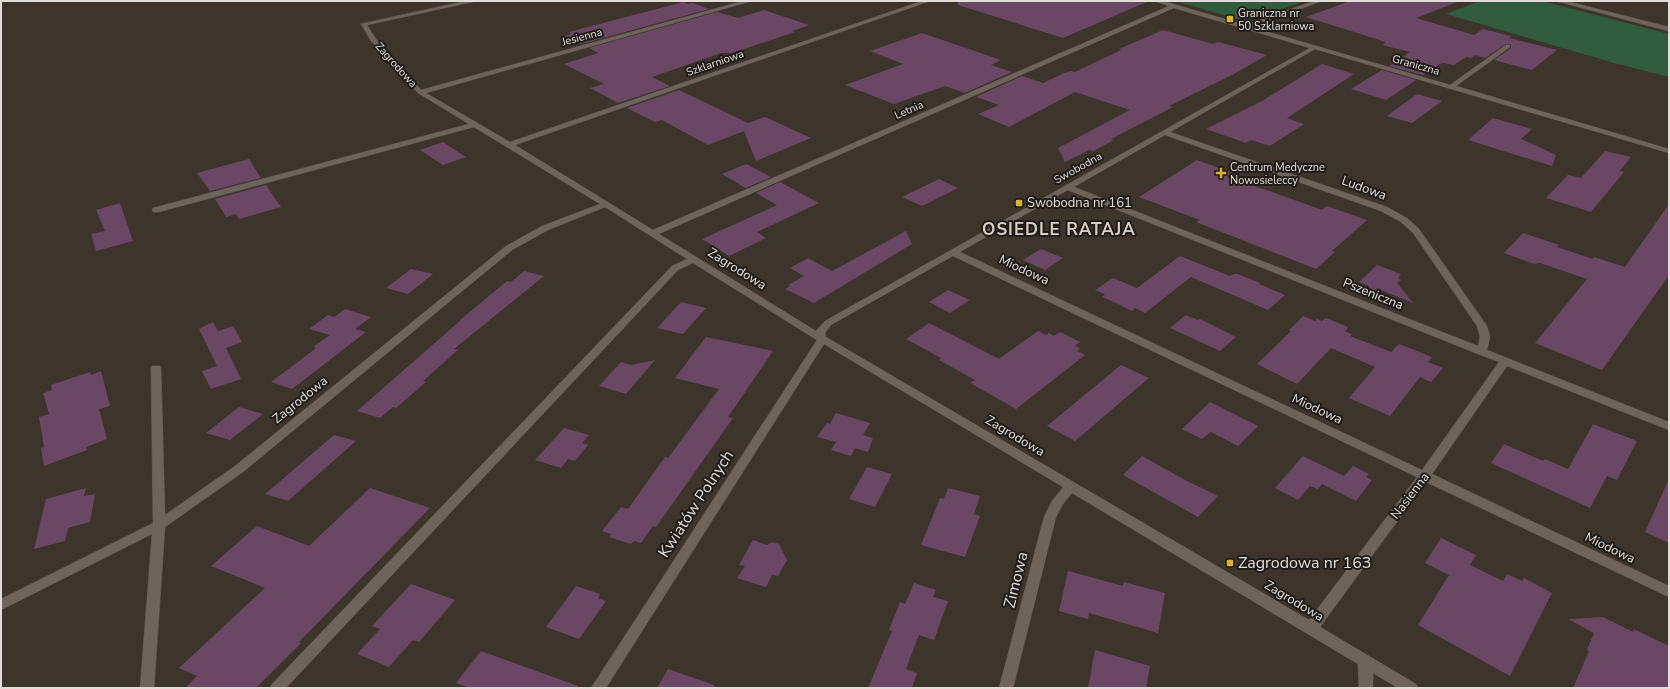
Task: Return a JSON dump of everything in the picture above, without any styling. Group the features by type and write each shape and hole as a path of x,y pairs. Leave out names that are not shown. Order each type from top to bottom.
{"street":[{"name":"Zagrodowa","path":"474,1 364,24 373,40 420,92 606,204 822,339 1411,688"},
{"name":"Jesienna","path":"420,92 749,1"},
{"name":"Szklarniowa","path":"509,145 927,1"},
{"name":"Graniczna","path":"1157,1 1669,151"},
{"path":"1244,27 1319,1"},
{"path":"1559,1 1669,29"},
{"name":"Letnia","path":"652,234 1174,6"},
{"path":"1451,87 1508,46"},
{"name":"Swobodna","path":"822,339 820,333 828,323 1315,47"},
{"path":"156,210 475,125"},
{"name":"Ludowa","path":"1163,132 1384,209 1404,220 1416,231 1482,326 1485,337 1482,352"},
{"name":"Pszeniczna","path":"1067,187 1669,426"},
{"name":"Zagrodowa","path":"1,605 159,526 239,469 509,248 545,228 606,204"},
{"name":"Miodowa","path":"953,252 1669,592"},
{"path":"276,688 675,268 693,259"},
{"name":"Kwiatów Polnych","path":"598,688 822,339"},
{"name":"Nasienna","path":"1311,628 1425,475 1505,361"},
{"path":"147,688 159,526 156,368"},
{"name":"Zimowa","path":"1006,688 1050,517 1055,505 1071,487"},
{"path":"1365,661 1366,688"}],"green space":[{"path":"1175,1 1305,1 1245,21"},
{"path":"1480,1 1542,1 1669,34 1669,77 1614,63 1446,14"}],"building":[{"path":"958,1 1149,1 1063,38 958,5"},
{"path":"1350,1 1457,1 1416,18 1474,35 1483,29 1511,36 1509,38 1557,50 1532,70 1494,60 1511,48 1511,44 1506,44 1485,58 1475,55 1471,58 1467,57 1454,65 1443,63 1423,75 1389,66 1410,52 1382,45 1386,42 1306,17"},
{"path":"683,2 687,4 693,3 709,9 581,44 564,36 571,34 569,32"},
{"path":"764,10 809,25 792,31 795,32 732,53 721,53 652,77 670,86 618,103 590,88 604,84 564,64 598,53 589,48 717,12 738,18"},
{"path":"1163,30 1213,44 1218,42 1267,55 1234,74 1169,106 1173,107 1111,139 1114,140 1094,151 1089,150 1065,162 1058,148 1130,110 1075,92 1009,127 978,114 999,105 976,97 1022,76 1043,83 1064,73 1071,71 1075,72 1121,50 1119,49"},
{"path":"922,33 1001,60 991,65 1012,72 965,93 945,86 894,104 845,85 903,64 870,51"},
{"path":"1322,64 1354,74 1287,118 1304,124 1270,146 1251,140 1246,143 1206,129 1262,101"},
{"path":"1382,70 1416,80 1386,100 1351,89"},
{"path":"679,90 748,123 765,117 811,138 756,161 744,131 708,145 662,120 655,122 627,108"},
{"path":"1417,94 1442,101 1412,123 1387,116"},
{"path":"1493,118 1532,129 1521,139 1556,155 1552,166 1468,140"},
{"path":"443,142 466,157 443,165 420,150"},
{"path":"1605,151 1631,157 1620,171 1624,172 1591,212 1546,198 1568,175 1581,178"},
{"path":"249,159 261,178 210,191 197,173"},
{"path":"1197,160 1233,173 1227,177 1322,210 1327,206 1367,220 1332,251 1335,252 1316,269 1196,222 1200,220 1139,197"},
{"path":"746,164 771,177 746,188 722,174"},
{"path":"939,179 958,188 922,206 902,197"},
{"path":"780,182 819,203 757,232 766,238 729,256 702,239 777,205 756,193"},
{"path":"266,185 281,207 239,219 236,214 226,217 215,199"},
{"path":"120,203 133,241 96,251 91,234 105,231 96,210"},
{"path":"1669,204 1669,275 1602,370 1535,343 1587,279 1540,263 1534,264 1504,253 1523,233 1559,245 1557,247 1593,259 1594,257 1625,267"},
{"path":"906,231 912,244 814,303 785,289 790,286 788,285 804,276 790,268 808,258 832,271"},
{"path":"1041,249 1063,258 1045,270 1023,260"},
{"path":"1180,256 1230,276 1238,274 1285,295 1268,310 1191,277 1145,313 1135,308 1132,311 1102,297 1105,294 1095,290 1113,278 1137,288"},
{"path":"1377,265 1401,274 1398,278 1401,280 1397,283 1413,303 1381,290 1377,292 1369,288 1369,286 1359,282"},
{"path":"411,269 433,274 408,294 386,288"},
{"path":"524,271 544,276 454,349 458,350 423,381 426,382 396,408 393,407 380,418 357,411 460,320 507,281 511,282"},
{"path":"948,290 970,300 950,313 929,302"},
{"path":"681,302 706,308 683,334 657,328"},
{"path":"345,309 371,317 355,329 366,332 292,389 271,382 315,349 314,346 330,335 309,329 328,315 334,317"},
{"path":"1186,315 1198,320 1200,319 1236,337 1220,351 1170,328"},
{"path":"1303,316 1315,321 1317,319 1322,321 1326,318 1348,327 1345,331 1352,334 1350,336 1391,352 1399,344 1432,357 1428,362 1443,368 1431,382 1420,377 1390,416 1349,398 1375,367 1331,348 1297,384 1257,364 1291,331 1289,330"},
{"path":"213,322 218,331 233,326 242,342 226,348 241,379 211,389 202,371 217,366 199,329"},
{"path":"929,323 999,359 1038,331 1046,335 1049,333 1054,336 1060,332 1080,342 1075,346 1080,348 1077,351 1085,355 1016,409 970,383 975,380 939,360 941,358 906,339"},
{"path":"706,337 773,351 728,417 733,418 656,527 653,526 641,543 634,541 631,544 609,537 611,534 602,531 621,507 628,509 665,457 668,458 719,389 675,378"},
{"path":"655,360 626,394 599,386 621,362 631,365"},
{"path":"1121,365 1149,378 1075,441 1047,426"},
{"path":"101,371 110,406 99,409 107,439 86,447 87,450 44,466 41,448 44,447 39,417 49,414 43,393 52,390 51,385 90,372 91,375"},
{"path":"1210,402 1258,426 1238,446 1211,432 1202,439 1182,429"},
{"path":"239,407 263,414 230,440 206,433"},
{"path":"836,413 870,423 863,435 873,438 868,452 855,448 851,456 831,450 836,442 817,437 827,423 830,424"},
{"path":"1593,424 1637,441 1617,480 1607,476 1590,508 1491,463 1504,444 1543,461 1545,459 1568,469"},
{"path":"564,428 589,435 582,443 588,445 575,461 568,459 561,468 535,460"},
{"path":"334,435 356,441 288,501 265,494"},
{"path":"1142,456 1218,496 1198,517 1123,475"},
{"path":"1303,456 1344,476 1353,466 1369,474 1366,477 1372,480 1356,501 1322,484 1318,489 1310,486 1298,500 1275,488"},
{"path":"867,467 892,474 875,507 849,499"},
{"path":"1669,479 1669,543 1645,532"},
{"path":"86,488 84,496 95,494 90,522 68,528 65,541 34,549 46,499"},
{"path":"370,488 430,508 256,688 185,688 197,676 179,668 265,588 211,566 257,526 309,546"},
{"path":"948,488 980,496 974,514 980,516 965,557 921,545 940,498 944,499"},
{"path":"1441,538 1476,555 1470,565 1503,581 1507,574 1522,581 1524,578 1552,593 1510,676 1418,625 1449,575 1425,563"},
{"path":"753,540 767,545 772,542 779,544 787,560 778,576 772,575 766,587 737,578 745,566 739,565"},
{"path":"1068,571 1123,586 1124,582 1165,593 1158,633 1089,613 1088,619 1059,611"},
{"path":"914,583 936,590 933,597 948,601 934,640 919,635 906,669 917,673 912,688 868,688 892,631 889,630 900,602 905,604"},
{"path":"411,584 455,600 419,642 413,640 389,667 357,654 380,629 372,626"},
{"path":"576,586 600,594 598,598 606,601 579,639 546,627"},
{"path":"1603,617 1633,632 1634,629 1669,646 1669,688 1573,688 1589,651 1587,650 1594,633 1568,619"},
{"path":"1095,650 1150,666 1146,688 1088,688"},
{"path":"481,651 578,686 577,688 470,688 456,683"},
{"path":"668,669 714,685 714,688 657,688"}],"place":[{"name":"Graniczna nr 50 Szklarniowa","path":"1230,19"},
{"name":"Centrum Medyczne Nowosieleccy","path":"1221,173"},
{"name":"Swobodna nr 161","path":"1019,203"},
{"name":"Zagrodowa nr 163","path":"1230,563"}],"district":[{"name":"OSIEDLE RATAJA","path":"1059,229"}]}
